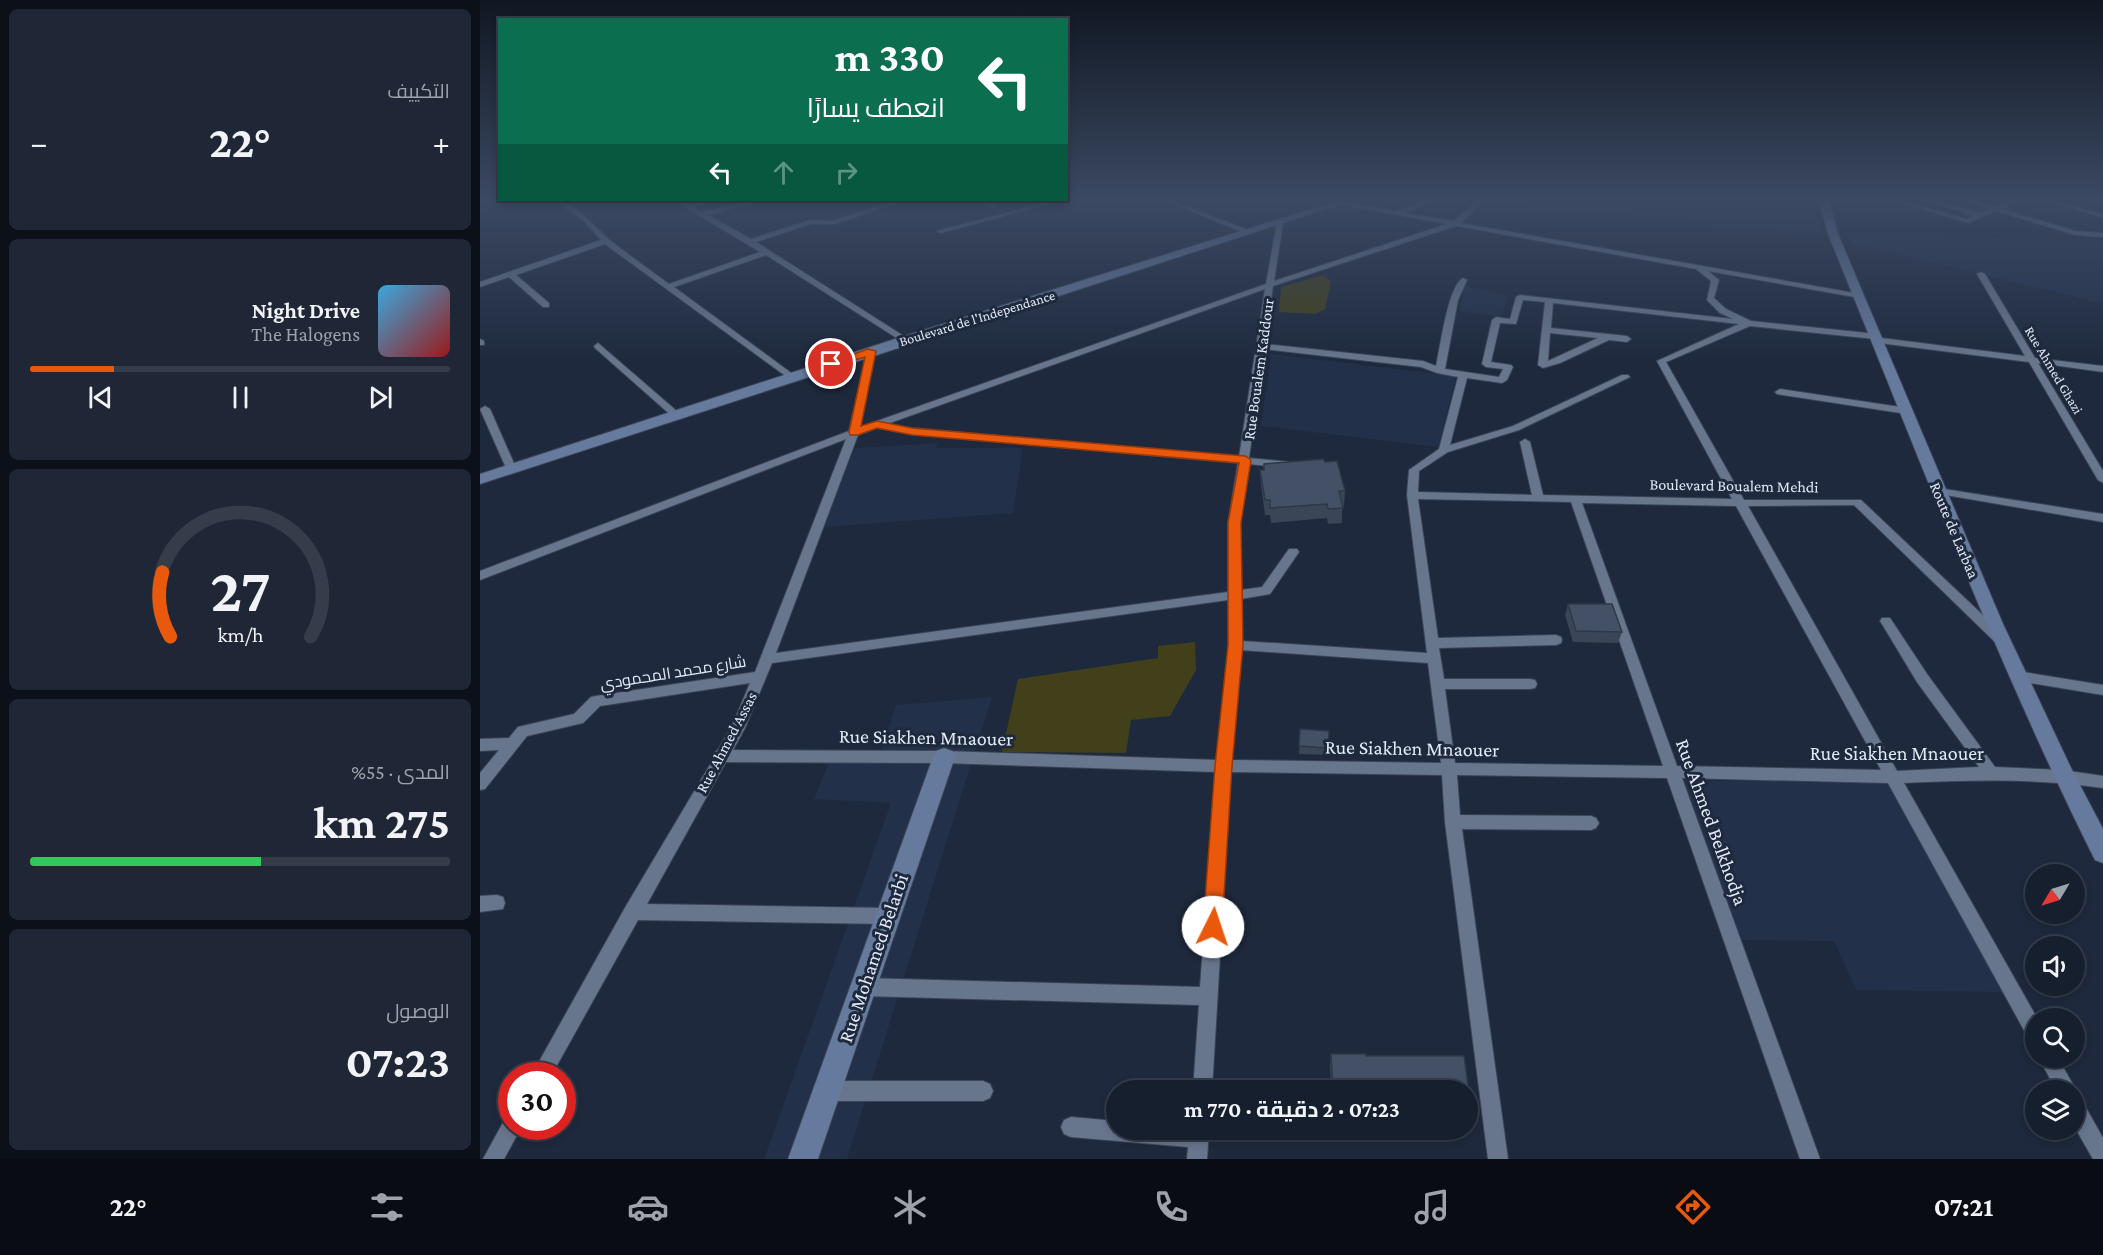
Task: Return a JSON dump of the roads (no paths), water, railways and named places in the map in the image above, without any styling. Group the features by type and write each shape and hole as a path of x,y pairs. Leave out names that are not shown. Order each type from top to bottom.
{"street":[{"path":"480,285 568,255"},
{"path":"624,255 791,377"},
{"path":"668,287 758,255"},
{"path":"772,255 906,340"},
{"name":"Boulevard de l'Independance","path":"480,479 871,351 1176,255"},
{"name":"Rue Boualem Kaddour","path":"1203,1080 1224,766 1235,645 1234,523 1274,255"},
{"path":"480,576 854,432 1361,255"},
{"path":"1629,255 1860,296"},
{"name":"Route de Larbaa","path":"1842,255 2001,640 2062,776 2103,852"},
{"path":"1696,267 1715,280 1710,298 1714,304 1749,323"},
{"name":"Rue Ahmed Ghazi","path":"1981,274 2103,480"},
{"path":"511,275 546,305"},
{"path":"1440,371 1454,300 1462,280"},
{"path":"1260,346 1423,364 1440,371 1502,380 1508,367 1486,364 1496,320 1513,322 1520,297 1878,338 2103,369"},
{"path":"1549,301 1543,365 1557,362 1608,337"},
{"path":"1749,323 1661,360 2025,1015"},
{"path":"1547,330 1628,339"},
{"path":"598,346 676,415"},
{"name":"Rue Ahmed Assas","path":"548,1062 738,728 768,659 854,432 871,351"},
{"path":"1444,450 1463,375"},
{"path":"1498,1159 1452,822 1449,770 1412,495 1414,470 1444,450 1516,428 1625,377"},
{"path":"1780,392 1907,411"},
{"path":"485,409 511,468"},
{"path":"877,424 912,431 1300,466"},
{"path":"1525,442 1539,499"},
{"path":"1938,491 2103,518"},
{"name":"Boulevard Boualem Mehdi","path":"1412,495 1741,503 1857,502 2001,640"},
{"name":"Rue Ahmed Belkhodja","path":"1575,499 1810,1159"},
{"path":"768,659 1266,591 1293,552"},
{"path":"1886,621 1922,678 1991,773"},
{"path":"1432,643 1556,640"},
{"path":"1235,645 1434,658"},
{"name":"شارع محمد المحمودي","path":"480,784 523,731 578,719 592,704 601,700 761,676"},
{"path":"2017,676 2103,690"},
{"path":"1437,684 1530,684"},
{"path":"480,745 511,744"},
{"name":"Rue Siakhen Mnaouer","path":"720,756 944,757 1224,766 1893,777 1991,773 2062,776 2103,782"},
{"name":"Rue Mohamed Belarbi","path":"803,1159 944,757"},
{"path":"1452,822 1591,823"},
{"path":"632,912 887,916"},
{"path":"864,987 1208,996"},
{"path":"827,1091 983,1091"},
{"path":"2085,1125 2103,1157"},
{"path":"1071,1127 1106,1129"},
{"path":"493,1159 504,1140"},
{"path":"1197,1159 1199,1140"}]}
